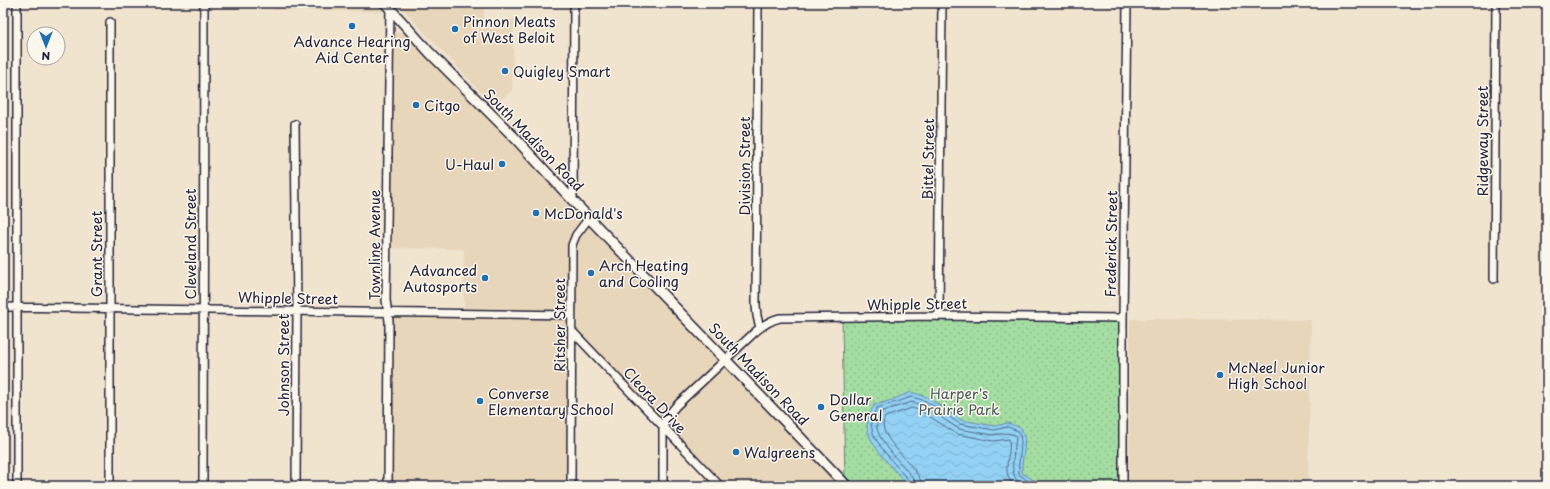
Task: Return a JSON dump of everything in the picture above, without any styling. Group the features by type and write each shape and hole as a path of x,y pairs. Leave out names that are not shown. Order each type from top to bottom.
{"main road":[{"name":"South Madison Road","path":"388,5 455,78 514,137 589,218 847,486"}],"street":[{"path":"17,3 17,486"},
{"name":"Cleveland Street","path":"202,486 204,3"},
{"path":"573,200 574,3"},
{"name":"Division Street","path":"758,3 756,305 760,328"},
{"name":"Bittel Street","path":"939,316 942,3"},
{"name":"Frederick Street","path":"1123,486 1123,318 1127,3"},
{"name":"Ridgeway Street","path":"1494,279 1496,3"},
{"name":"Townline Avenue","path":"388,5 386,300 389,321 388,486"},
{"name":"Grant Street","path":"110,22 110,486"},
{"name":"Johnson Street","path":"295,124 297,312 296,486"},
{"name":"Ritsher Street","path":"571,486 572,245 576,235 589,218"},
{"name":"Whipple Street","path":"3,307 572,315"},
{"name":"Whipple Street","path":"663,427 670,412 760,328 768,322 780,318 939,316 1123,318"},
{"name":"Cleora Drive","path":"572,331 720,486"},
{"path":"663,427 663,486"}],"shaded area":[{"path":"274,3 378,3 385,12 274,10"},
{"path":"397,3 484,3 484,20 514,19 512,90 494,106"},
{"path":"397,32 405,33 840,486 727,486 578,331 578,311 464,308 464,249 389,248 393,58 395,35"},
{"name":"Converse Elementary School","path":"388,312 572,315 571,486 388,486"},
{"name":"McNeel Junior High School","path":"1130,319 1311,320 1308,486 1129,486"}],"green space":[{"name":"Harper's Prairie Park","path":"842,318 1123,318 1123,486 847,486 845,483"}],"water":[{"path":"911,392 927,397 961,420 995,426 1008,423 1021,428 1025,444 1022,473 1037,482 1039,486 909,486 885,459 875,445 868,432 867,425 868,418 874,405 892,400"}],"place":[{"name":"Advance Hearing Aid Center","path":"352,26"},
{"name":"Pinnon Meats of West Beloit","path":"455,29"},
{"name":"Quigley Smart","path":"505,71"},
{"name":"Citgo","path":"416,105"},
{"name":"U-Haul","path":"502,164"},
{"name":"McDonald's","path":"536,213"},
{"name":"Arch Heating and Cooling","path":"591,273"},
{"name":"Advanced Autosports","path":"485,278"},
{"name":"McNeel Junior High School","path":"1220,375"},
{"name":"Converse Elementary School","path":"480,401"},
{"name":"Dollar General","path":"821,407"},
{"name":"Walgreens","path":"736,452"}]}
